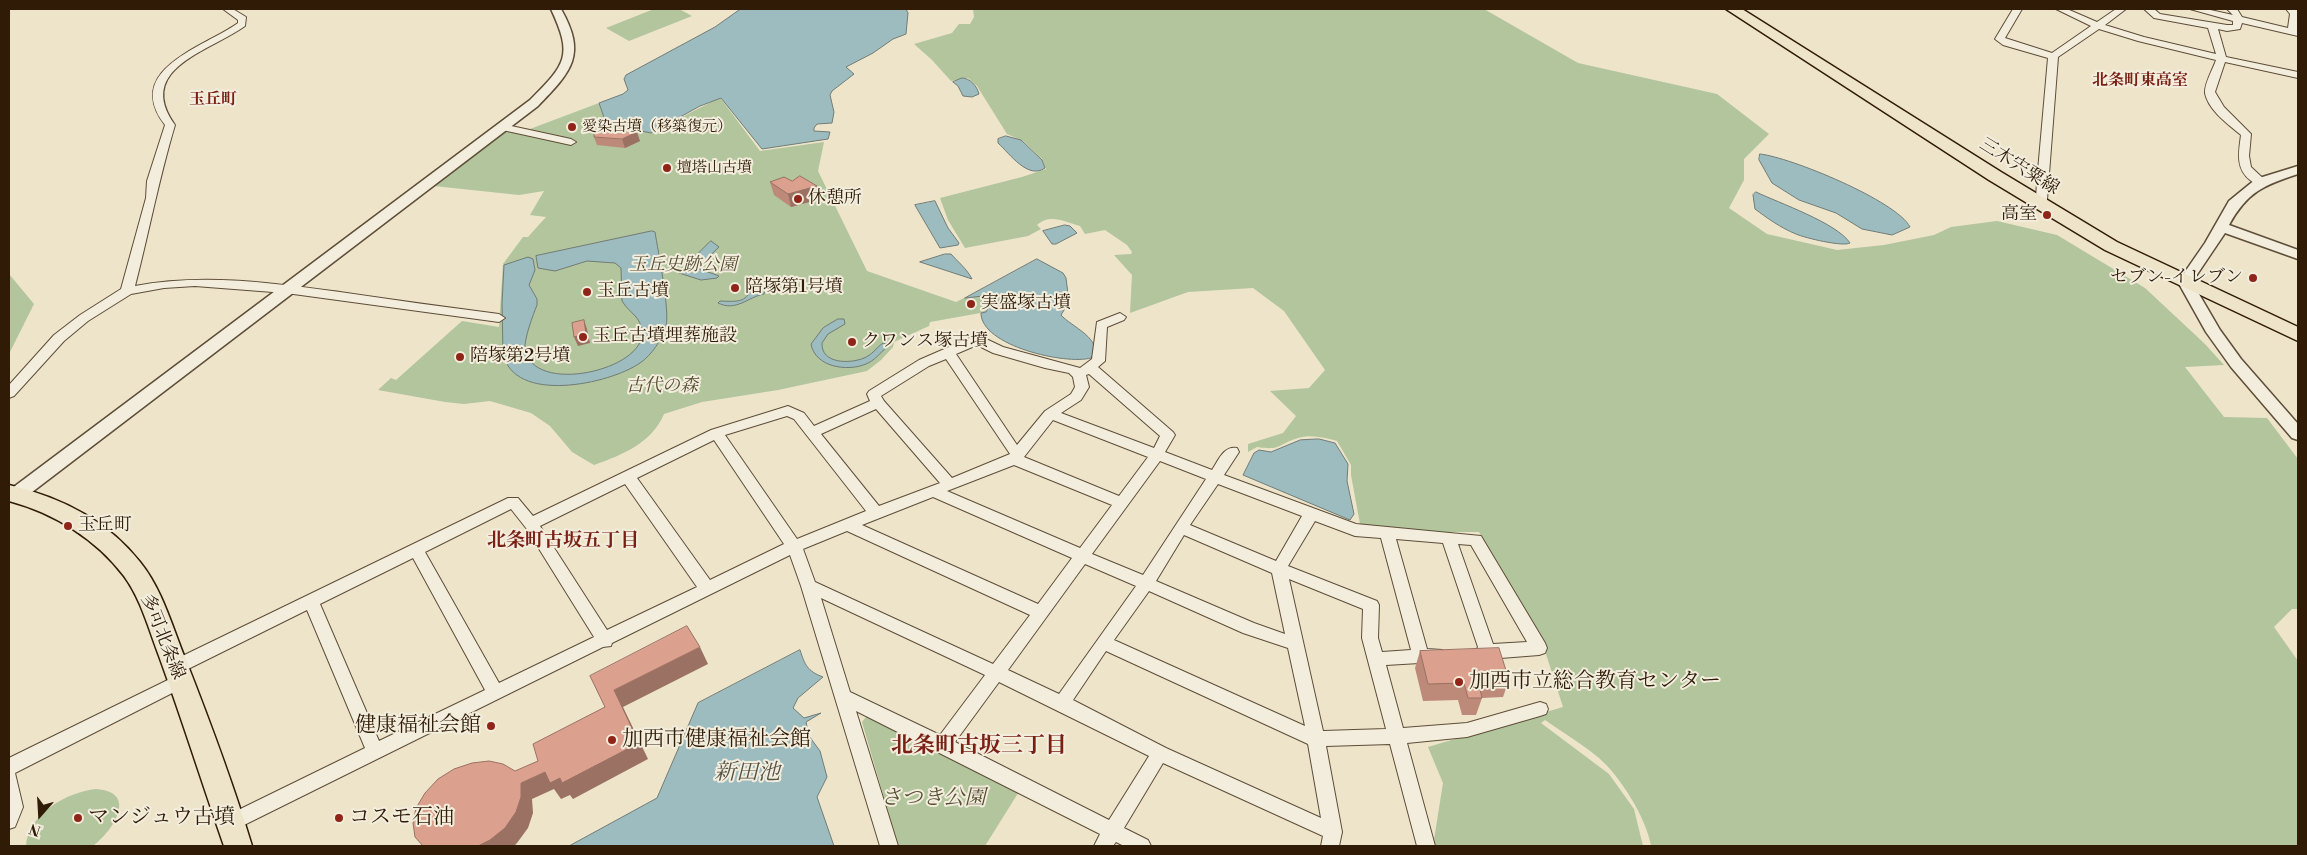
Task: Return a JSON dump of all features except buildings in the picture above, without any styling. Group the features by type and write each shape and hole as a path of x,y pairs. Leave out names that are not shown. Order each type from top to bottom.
{"main road":[{"name":"三木宍粟線","path":"1733,9 2036,201 2111,246 2298,335"},
{"name":"多可北条線","path":"13,493 66,514 91,530 116,550 134,571 178,674 202,738 234,835"}],"street":[{"path":"127,290 152,198 153,181 170,125 160,110 156,96 164,75 179,60 242,24 244,19 228,9"},
{"path":"13,493 502,127 548,88 560,73 568,58 571,40 556,9"},
{"path":"2018,9 2000,39 2006,43 2053,56"},
{"path":"2060,9 2098,25 2140,39 2298,75"},
{"path":"2053,56 2122,9"},
{"path":"2149,9 2157,16 2233,28 2237,26 2239,19"},
{"path":"2195,9 2295,32 2295,13 2291,9"},
{"path":"2232,9 2239,19"},
{"path":"2212,25 2222,58 2210,92 2214,102 2246,134 2242,153 2247,172 2249,176 2261,182"},
{"path":"2036,201 2041,200 2053,56"},
{"path":"502,127 571,142"},
{"path":"2298,170 2261,182 2234,204 2212,244 2185,282 2214,332 2236,363 2298,434"},
{"path":"2222,227 2298,255"},
{"path":"9,393 59,338 84,318 127,290 164,284 195,282 286,289 499,318"},
{"path":"234,835 375,752 605,641 794,546 1016,456 1050,414 1076,397 1082,387 1085,371 1098,361 1101,325 1120,317"},
{"path":"943,745 1120,502 1156,456 1168,435 1085,371 1045,364 998,350 977,340 924,363 874,394 878,403 949,484"},
{"path":"948,352 1016,456 1120,502"},
{"path":"813,432 878,403"},
{"path":"531,524 716,434 788,411 799,416 813,432 876,513"},
{"path":"1050,414 1156,456 1356,530 1476,540 1539,648 1469,653"},
{"path":"716,434 794,546 810,586 889,846"},
{"path":"1062,703 1103,642 1146,584 1180,527 1232,452"},
{"path":"628,477 707,589"},
{"path":"933,491 1249,628 1296,644"},
{"path":"9,767 311,601 513,502 531,524 605,641"},
{"path":"1311,514 1280,569 1316,739 1331,839"},
{"path":"848,525 1039,612"},
{"path":"1180,527 1371,605 1370,638 1398,736 1426,846"},
{"path":"1387,533 1421,656"},
{"path":"1448,538 1488,652"},
{"path":"416,550 496,694"},
{"path":"810,586 1062,703 1331,839"},
{"path":"311,601 375,752"},
{"path":"1103,642 1316,739 1398,736 1467,730 1540,709"},
{"path":"1376,659 1450,654"},
{"path":"843,698 943,745 1108,839 1142,846"},
{"path":"1108,839 1160,753"},
{"path":"9,778 14,807 9,821"}],"green space":[{"path":"654,9 679,9 692,16 629,41 606,28"},
{"path":"973,9 1484,9 1578,63 1717,94 1769,134 1744,159 1744,180 1729,208 1767,234 1837,250 1884,245 1934,235 1951,227 1997,221 2057,235 2145,288 2205,344 2224,365 2185,367 2224,417 2267,418 2298,459 2298,609 2292,609 2274,627 2298,661 2298,846 1651,846 1638,811 1624,787 1607,766 1579,743 1545,720 1541,723 1609,774 1634,809 1643,846 1433,846 1443,783 1428,747 1563,707 1545,651 1479,532 1419,532 1360,524 1351,475 1351,465 1337,441 1308,436 1271,448 1257,447 1248,452 1248,444 1283,433 1296,416 1270,391 1309,388 1325,370 1284,311 1253,288 1188,292 1130,313 1132,275 1114,255 1131,254 1132,252 1127,245 1105,230 1085,234 1080,226 1052,219 1042,221 1037,225 1041,229 1028,236 965,248 948,220 940,198 1046,169 1042,159 1023,141 1007,134 977,86 968,78 951,81 914,44 952,33 959,24 970,24 974,17"},
{"name":"玉丘史跡公園","path":"717,99 721,99 760,151 824,142 818,171 867,271 956,302 964,298 992,295 994,298 986,312 930,322 929,326 894,342 893,347 881,360 867,371 778,390 702,402 664,414 652,433 635,447 594,465 572,452 550,426 531,413 490,401 464,404 378,390 391,378 396,380 462,321 499,327 503,264 523,237 528,237 546,217 530,215 544,191 519,195 434,186 512,126 530,129 599,103 608,129 622,127 651,133"},
{"path":"9,274 34,304 9,354"},
{"name":"さつき公園","path":"869,713 1020,790 985,846 898,846 862,722"},
{"name":"マンジュウ古墳","path":"96,789 109,792 116,797 119,804 114,822 93,846 26,846 28,834 41,815 62,800"}],"water":[{"path":"737,9 906,9 908,13 906,34 893,39 873,53 846,67 854,74 832,91 830,95 834,112 832,123 817,124 814,128 814,131 830,132 828,139 762,149 721,98 700,106 651,133 622,127 608,129 599,103 623,94 628,90 624,79 626,75 715,27 739,10"},
{"path":"962,78 968,79 973,83 979,94 972,97 963,96 958,86 953,82"},
{"path":"1006,136 1021,140 1042,160 1045,168 1039,171 1032,171 1020,164 998,143 998,139"},
{"path":"1760,154 1794,163 1865,193 1901,217 1910,227 1892,235 1862,229 1836,213 1799,200 1772,183 1759,160"},
{"path":"1756,192 1821,221 1833,228 1850,243 1840,244 1815,240 1785,229 1755,209 1753,195"},
{"path":"935,201 948,228 959,243 958,245 940,248 915,205"},
{"path":"1065,225 1070,226 1077,233 1056,244 1052,244 1043,231"},
{"path":"652,231 655,232 661,266 667,318 662,336 649,356 626,371 586,383 543,385 524,379 511,369 503,353 502,303 504,265 528,257 533,259 535,270 529,285 537,299 537,305 527,333 525,345 532,363 547,372 566,374 588,372 608,366 626,357 638,346 642,332 641,327 637,318 622,301 621,268 615,263 587,261 555,271 538,268 536,256"},
{"path":"711,241 719,247 697,268 719,276 717,278 701,280 679,273"},
{"path":"951,254 972,279 920,262"},
{"path":"1037,259 1063,273 1066,278 1069,302 1061,315 1090,339 1094,345 1091,358 1063,359 1045,356 1009,344 995,335 985,325 981,313 986,312 994,298 992,295 965,298"},
{"path":"756,280 765,290 764,294 731,306 718,303 720,301 739,301 747,297"},
{"path":"838,319 844,319 845,324 828,334 822,343 823,350 831,359 837,361 858,360 869,355 883,343 887,344 887,347 866,364 841,367 825,363 814,352 811,344 823,328"},
{"path":"1319,439 1335,443 1348,464 1347,481 1354,514 1350,520 1243,475 1254,453 1259,450 1271,452 1300,440"},
{"name":"新田池","path":"800,650 807,667 823,677 798,698 793,708 804,718 821,713 806,722 809,736 820,751 827,777 817,797 834,846 569,846 657,798 698,703"}],"place":[{"name":"愛染古墳（移築復元）","path":"572,127"},
{"name":"壇塔山古墳","path":"667,168"},
{"name":"休憩所","path":"798,199"},
{"name":"高室","path":"2047,215"},
{"name":"セブン-イレブン","path":"2253,278"},
{"name":"陪塚第1号墳","path":"735,288"},
{"name":"玉丘古墳","path":"587,292"},
{"name":"実盛塚古墳","path":"971,304"},
{"name":"玉丘古墳埋葬施設","path":"583,337"},
{"name":"クワンス塚古墳","path":"852,342"},
{"name":"陪塚第2号墳","path":"460,357"},
{"name":"玉丘町","path":"68,526"},
{"name":"加西市立総合教育センター","path":"1459,682"},
{"name":"健康福祉会館","path":"491,726"},
{"name":"加西市健康福祉会館","path":"612,740"},
{"name":"マンジュウ古墳","path":"78,818"},
{"name":"コスモ石油","path":"339,818"}],"district":[{"name":"北条町東高室","path":"2140,81"},
{"name":"玉丘町","path":"213,100"},
{"name":"北条町古坂五丁目","path":"563,541"},
{"name":"北条町古坂三丁目","path":"979,747"}],"park label":[{"name":"古代の森","path":"662,387"}]}
